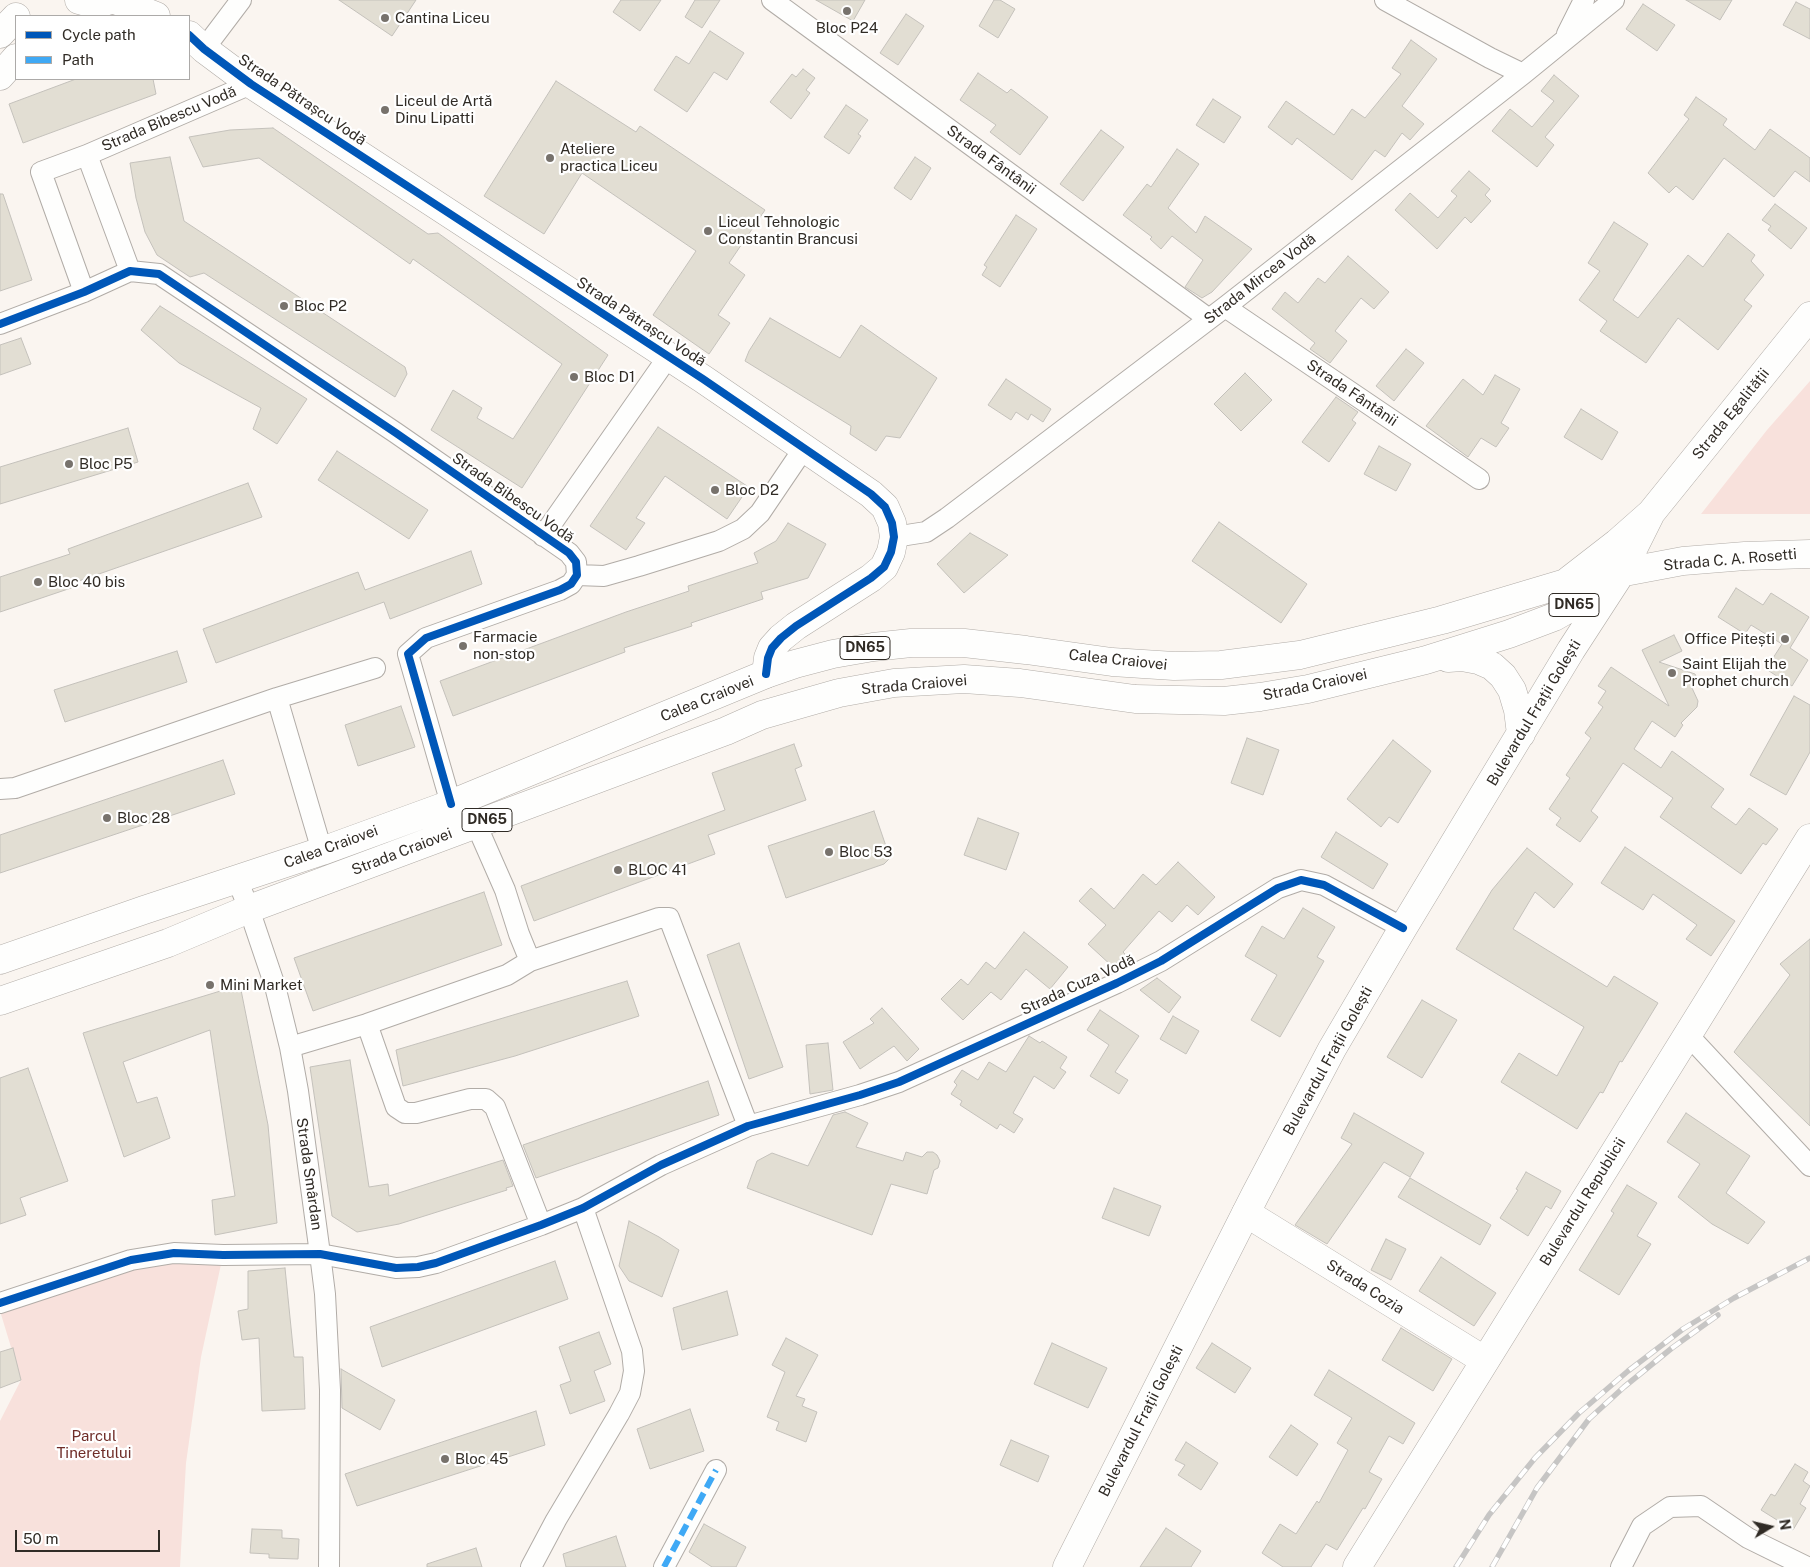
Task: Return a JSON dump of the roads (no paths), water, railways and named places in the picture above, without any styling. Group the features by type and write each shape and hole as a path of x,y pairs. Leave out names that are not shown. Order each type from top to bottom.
{"main road":[{"path":"17,15 28,0"},
{"path":"162,0 170,15"},
{"path":"93,4 151,15"},
{"path":"0,34 15,17"},
{"name":"Strada Pătrașcu Vodă","path":"197,42 251,84 668,357 871,494 885,507 892,523 894,537"},
{"path":"0,76 15,59"},
{"name":"Strada Egalității","path":"1651,513 1810,316"},
{"name":"DN65","path":"1621,573 1651,513"},
{"name":"DN65","path":"1566,582 1617,543 1651,513"},
{"path":"766,674 768,658 772,648 781,638 796,626 871,578 884,567 891,552 894,537"},
{"name":"Strada C. A. Rosetti","path":"1621,573 1683,561 1745,556 1810,554"},
{"name":"Calea Craiovei","path":"0,960 322,851 451,804 766,674 833,654 911,643 964,643 1112,662 1174,666 1221,666 1300,655 1487,607 1566,582 1621,573"},
{"name":"Strada Craiovei","path":"249,909 726,732 762,715 839,692 894,684 964,679 1020,683 1134,698 1224,701 1308,689 1426,660 1508,634 1554,616 1589,597 1621,573"},
{"name":"Bulevardul Frații Golești","path":"1067,1567 1246,1213 1332,1049 1571,650 1621,573"},
{"path":"1426,660 1462,657 1478,660 1492,666 1503,676 1512,690 1518,710 1521,734"},
{"name":"Bulevardul Republicii","path":"1357,1567 1810,838"},
{"name":"DN65","path":"0,1001 168,943 249,909"},
{"name":"Strada Cozia","path":"1246,1213 1484,1360"}],"street":[{"path":"197,42 241,0"},
{"name":"Strada Fântânii","path":"772,0 1209,319"},
{"path":"1385,0 1523,74"},
{"path":"1563,41 1584,0"},
{"name":"Strada Mircea Vodă","path":"894,537 926,532 947,518 1225,307 1523,74 1614,0"},
{"name":"Strada Bibescu Vodă","path":"251,84 86,155 130,271 159,274 396,433 543,536 569,552 576,562 577,575"},
{"path":"84,292 41,172 86,155"},
{"path":"0,324 84,292 130,271"},
{"name":"Strada Fântânii","path":"1225,307 1479,479"},
{"name":"Strada Pătrașcu Vodă","path":"543,536 668,357"},
{"path":"451,804 408,654 426,638 560,590 571,584 577,575 604,576 719,542 743,529 760,514 804,448"},
{"path":"0,790 15,788 276,698 375,668"},
{"path":"276,698 322,851"},
{"path":"476,824 505,890 530,961"},
{"name":"Strada Smârdan","path":"237,880 249,909 275,986 290,1047 298,1091 320,1254 325,1294 330,1390 329,1567"},
{"name":"Strada Cuza Vodă","path":"0,1303 131,1260 174,1253 223,1255 320,1254 396,1268 418,1267 436,1263 583,1208 661,1165 748,1126 860,1095 899,1082 1117,983 1161,961 1278,888 1300,880 1324,885 1403,928"},
{"path":"290,1047 367,1024 507,975 530,961 659,918 669,918 748,1126"},
{"path":"367,1024 396,1107 404,1113 416,1113 470,1099 486,1099 496,1107 541,1225"},
{"path":"1688,1035 1810,1166"},
{"path":"531,1567 556,1520 619,1414 630,1393 634,1371 632,1351 583,1208"},
{"path":"664,1567 716,1470"},
{"path":"1620,1567 1642,1526 1670,1507 1701,1506 1748,1538 1807,1567"}],"railway":[{"path":"1456,1567 1489,1515 1535,1458 1579,1413 1628,1371 1683,1329 1734,1298 1810,1258"},
{"path":"1492,1567 1537,1488 1589,1419 1624,1387 1672,1348 1718,1315"}],"place":[{"name":"Bloc P24","path":"847,11"},
{"name":"Cantina Liceu","path":"385,18"},
{"name":"Liceul de Artă Dinu Lipatti","path":"385,110"},
{"name":"Ateliere practica Liceu","path":"550,158"},
{"name":"Liceul Tehnologic Constantin Brancusi","path":"708,231"},
{"name":"Bloc P2","path":"284,306"},
{"name":"Bloc D1","path":"574,377"},
{"name":"Bloc P5","path":"69,464"},
{"name":"Bloc D2","path":"715,490"},
{"name":"Bloc 40 bis","path":"38,582"},
{"name":"Office Pitești","path":"1785,639"},
{"name":"Farmacie non-stop","path":"463,646"},
{"name":"Saint Elijah the Prophet church","path":"1672,673"},
{"name":"Bloc 28","path":"107,818"},
{"name":"Bloc 53","path":"829,852"},
{"name":"BLOC 41","path":"618,870"},
{"name":"Mini Market","path":"210,985"},
{"name":"Bloc 45","path":"445,1459"}],"park label":[{"name":"Parcul Tineretului","path":"94,1444"}]}
